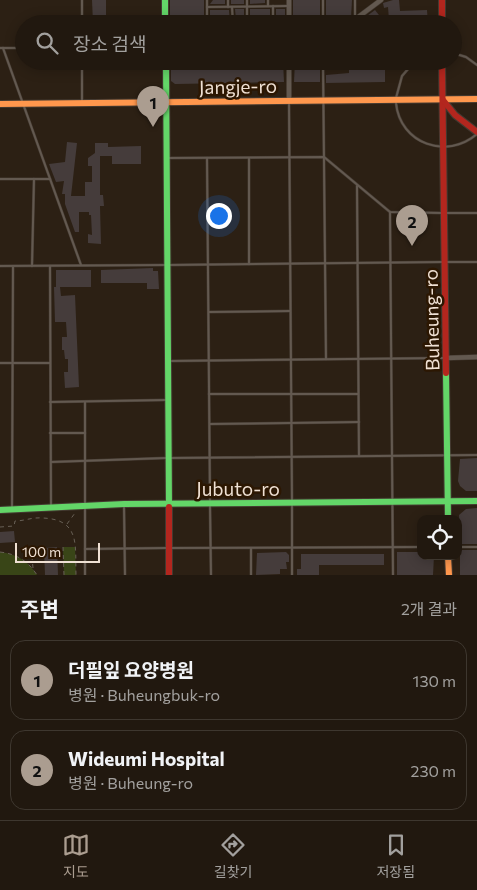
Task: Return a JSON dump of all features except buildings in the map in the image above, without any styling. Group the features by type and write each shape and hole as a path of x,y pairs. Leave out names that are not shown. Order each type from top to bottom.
{"main road":[{"path":"165,0 165,15"},
{"path":"442,0 442,15"},
{"path":"166,70 169,575"},
{"name":"Buheung-ro","path":"442,70 448,515"},
{"name":"Jangje-ro","path":"0,104 477,98"},
{"path":"442,99 455,115 477,133"},
{"name":"Jubuto-ro","path":"0,510 124,504 477,501"},
{"path":"448,560 449,575"}],"street":[{"path":"288,0 289,15"},
{"path":"360,15 381,0"},
{"path":"289,70 289,100"},
{"path":"446,358 477,358"}],"lane":[{"path":"82,0 82,15"},
{"path":"207,0 207,15"},
{"path":"228,0 228,7"},
{"path":"247,0 247,15"},
{"path":"268,0 268,6"},
{"path":"323,0 323,15"},
{"path":"355,0 355,15"},
{"path":"273,6 273,15"},
{"path":"207,7 289,6"},
{"path":"232,7 232,15"},
{"path":"15,48 1,48 81,265"},
{"path":"462,55 477,65"},
{"path":"82,70 82,103"},
{"path":"323,70 326,359"},
{"path":"407,70 402,76 396,99 400,118 410,133 425,144 443,148 462,144 477,133"},
{"path":"289,100 292,575"},
{"path":"166,158 324,157 390,212 477,213"},
{"path":"207,158 211,575"},
{"path":"249,158 249,264"},
{"path":"0,179 50,179"},
{"path":"32,266 34,179"},
{"path":"357,185 359,456"},
{"path":"390,212 393,575"},
{"path":"0,266 477,262"},
{"path":"12,509 11,363 13,266"},
{"path":"50,266 51,507"},
{"path":"208,312 290,311"},
{"path":"168,361 446,358"},
{"path":"0,363 50,363"},
{"path":"209,394 358,394"},
{"path":"50,402 168,400"},
{"path":"85,402 85,575"},
{"path":"210,424 359,422"},
{"path":"50,433 85,433"},
{"path":"51,462 168,458 477,455"},
{"path":"124,504 125,575"},
{"path":"85,549 417,547"},
{"path":"462,547 477,547"},
{"path":"251,548 251,575"}],"path":[{"path":"66,525 77,510"},
{"path":"0,528 14,526 14,521 39,517 66,525 76,537 76,575"},
{"path":"63,547 64,575"},
{"path":"36,548 37,554"},
{"path":"0,552 17,556 33,568 37,575"},
{"path":"33,568 32,557 37,557 37,554 44,554"}],"green space":[{"path":"63,547 75,547 76,575 64,575"},
{"path":"0,552 12,554 22,559 37,575 0,575"}],"traffic: fast":[{"path":"165,0 165,15"},
{"path":"166,70 169,507"},
{"path":"446,373 448,515"},
{"path":"0,510 124,504 477,501"}],"traffic: slow":[{"path":"0,104 477,99"},
{"path":"448,560 449,575"}],"traffic: jam":[{"path":"442,0 442,15"},
{"path":"442,70 446,373"},
{"path":"443,100 455,115 477,132"},
{"path":"169,507 169,575"}],"place":[{"name":"더필잎 요양병원","path":"153,127"},
{"name":"Wideumi Hospital","path":"412,246"}]}
